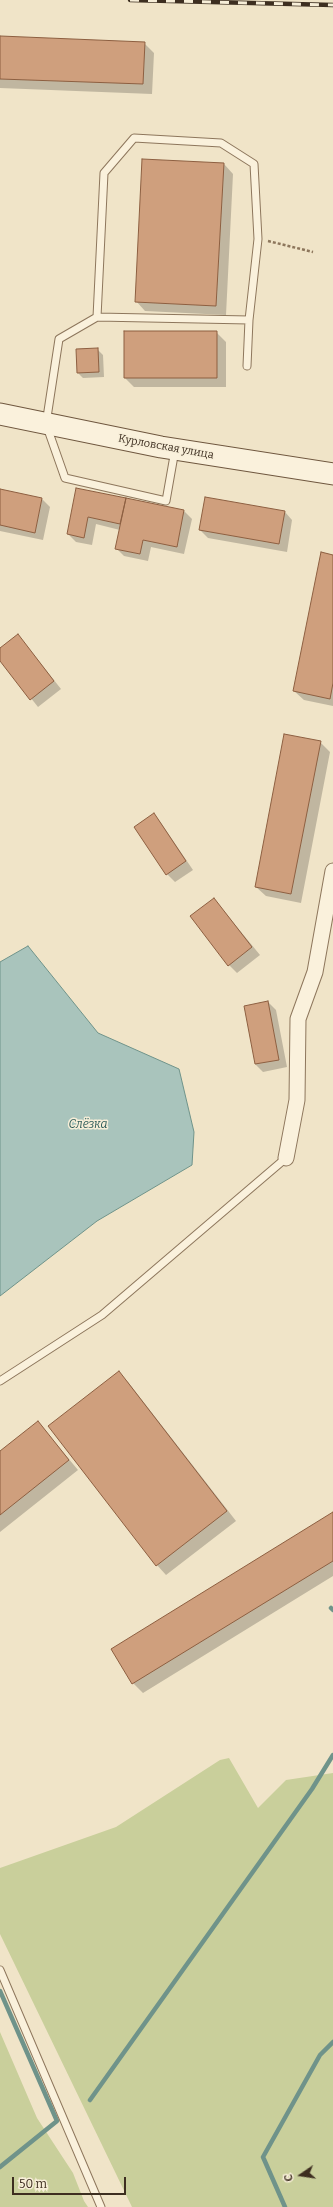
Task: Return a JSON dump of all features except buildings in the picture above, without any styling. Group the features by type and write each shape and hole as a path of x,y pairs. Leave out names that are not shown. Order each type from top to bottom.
{"main road":[{"name":"Курловская улица","path":"0,414 175,449 333,474"}],"street":[{"path":"286,1158 297,1100 298,1019 315,972 333,871"}],"lane":[{"path":"97,317 104,173 134,138 221,143 254,164 258,239 249,320 247,366"},
{"path":"175,449 166,501 65,478 46,424 59,339 97,317 249,320"},
{"path":"0,1381 102,1315 286,1158"},
{"path":"0,1970 101,2207"}],"path":[{"path":"258,239 313,252"}],"green space":[{"path":"229,1758 258,1808 286,1780 333,1773 333,2207 132,2207 0,1934 0,1868 116,1827 220,1760"},
{"path":"0,2032 37,2118 73,2173 84,2201 88,2207 0,2207"}],"water":[{"name":"Слёзка","path":"28,946 98,1033 179,1069 194,1132 192,1165 97,1221 0,1296 0,962"}],"waterway":[{"path":"90,2100 312,1789 333,1755"},
{"path":"0,1991 57,2121 0,2167"},
{"path":"285,2207 263,2157 320,2055 333,2042"}],"railway":[{"path":"130,0 333,5"}]}
